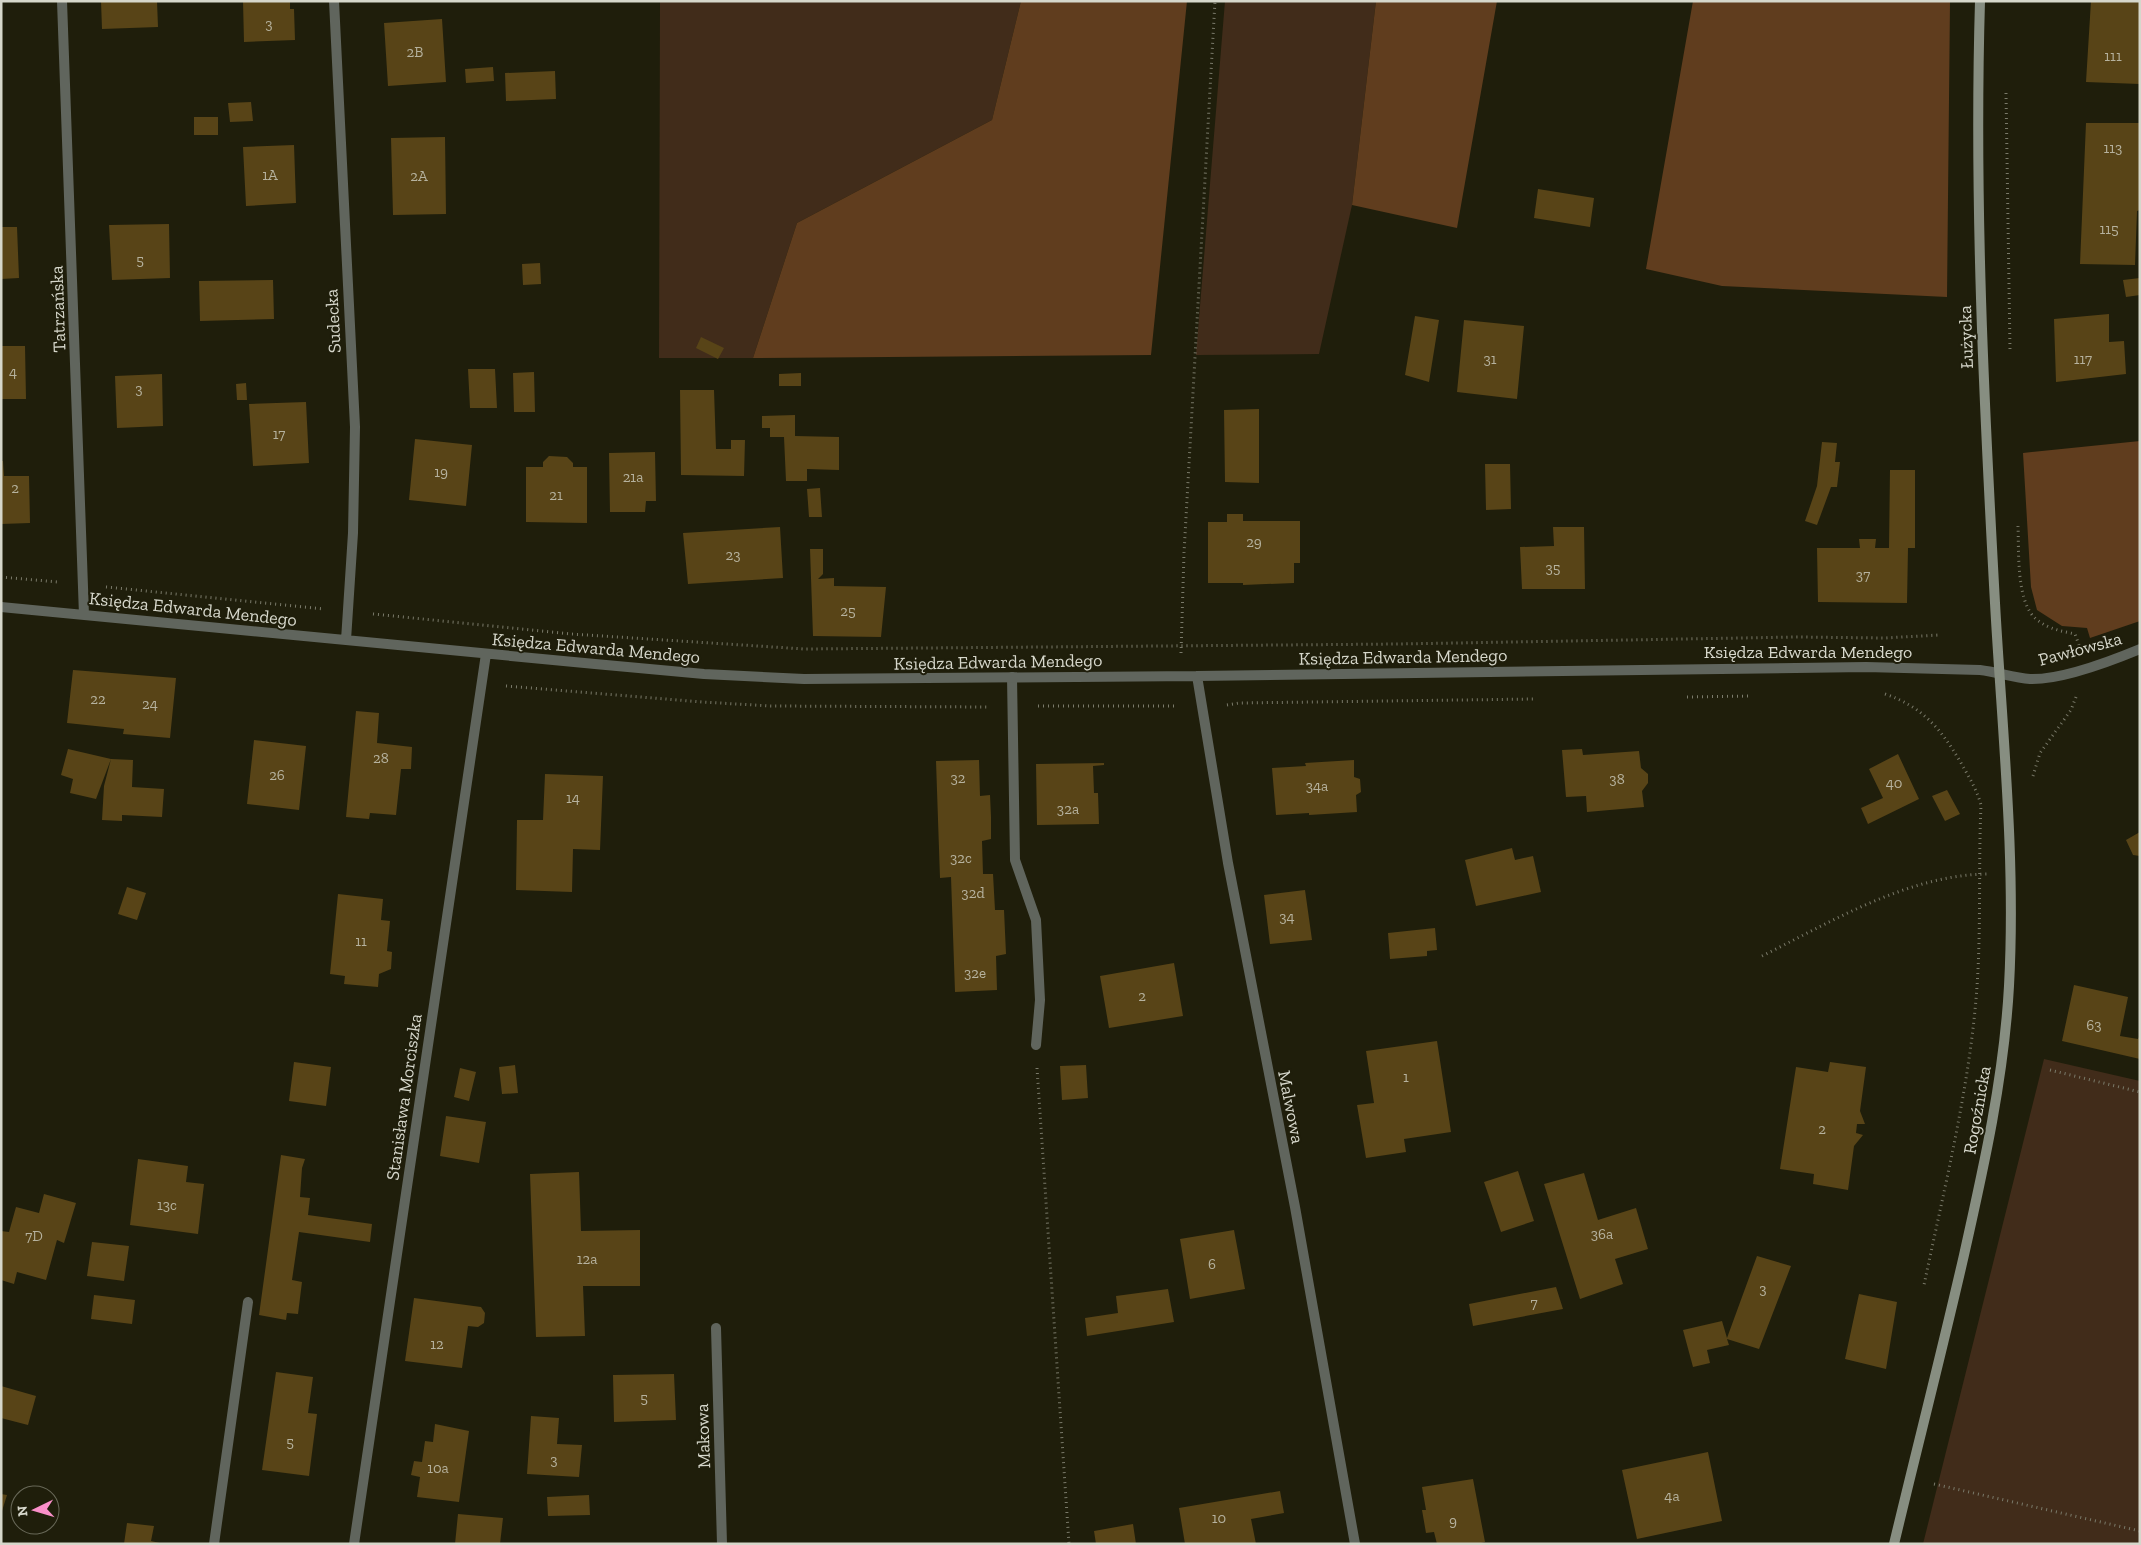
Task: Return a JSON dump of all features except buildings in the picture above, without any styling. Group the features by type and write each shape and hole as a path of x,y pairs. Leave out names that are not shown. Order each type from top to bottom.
{"street":[{"name":"Tatrzańska","path":"62,1 84,615"},
{"name":"Sudecka","path":"334,1 354,427 349,612 346,640"},
{"name":"Łużycka","path":"1980,1 1981,341 1999,672"},
{"name":"Księdza Edwarda Mendego","path":"1,607 704,674 795,678 909,679 1866,667 1936,668 1999,672"},
{"name":"Pawłowska","path":"1999,672 2031,679 2060,675 2140,649"},
{"name":"Stanisława Morciszka","path":"354,1544 486,654"},
{"name":"Rogoźnicka","path":"1894,1544 1958,1280 1996,1105 2005,1038 2011,934 2010,873 1999,672"},
{"name":"Malwowa","path":"1197,676 1228,863 1295,1207 1355,1544"},
{"path":"1012,677 1015,860 1036,920 1040,1000 1036,1044"},
{"path":"214,1544 248,1302"},
{"name":"Makowa","path":"716,1328 722,1544"}],"path":[{"path":"1181,676 1184,552 1215,1"},
{"path":"1,577 572,634 804,649 1408,644 1797,637 1886,638 1939,635"},
{"path":"1884,694 1914,708 1938,728 1946,738 1970,780 1981,805 1978,978 1972,1038 1924,1285"},
{"path":"1682,697 1752,696"},
{"path":"1013,707 1535,699"},
{"path":"1762,956 1896,894 1933,880 1980,874 2010,873"},
{"path":"1036,1044 1069,1544"},
{"path":"2050,1070 2140,1092"},
{"path":"1931,1483 2140,1531"}],"shaded area":[{"path":"660,1 1021,1 992,120 797,223 753,358 659,358"},
{"path":"1021,1 1187,1 1151,355 753,358 797,223 992,120"},
{"path":"1225,1 1376,1 1352,205 1319,354 1196,355"},
{"path":"1376,1 1497,1 1457,228 1352,205"},
{"path":"1693,1 1950,1 1947,297 1722,286 1646,269"},
{"path":"2140,441 2140,621 2090,638 2087,628 2062,626 2037,610 2031,587 2023,453"},
{"path":"2044,1059 2140,1081 2140,1544 1923,1544"}]}
